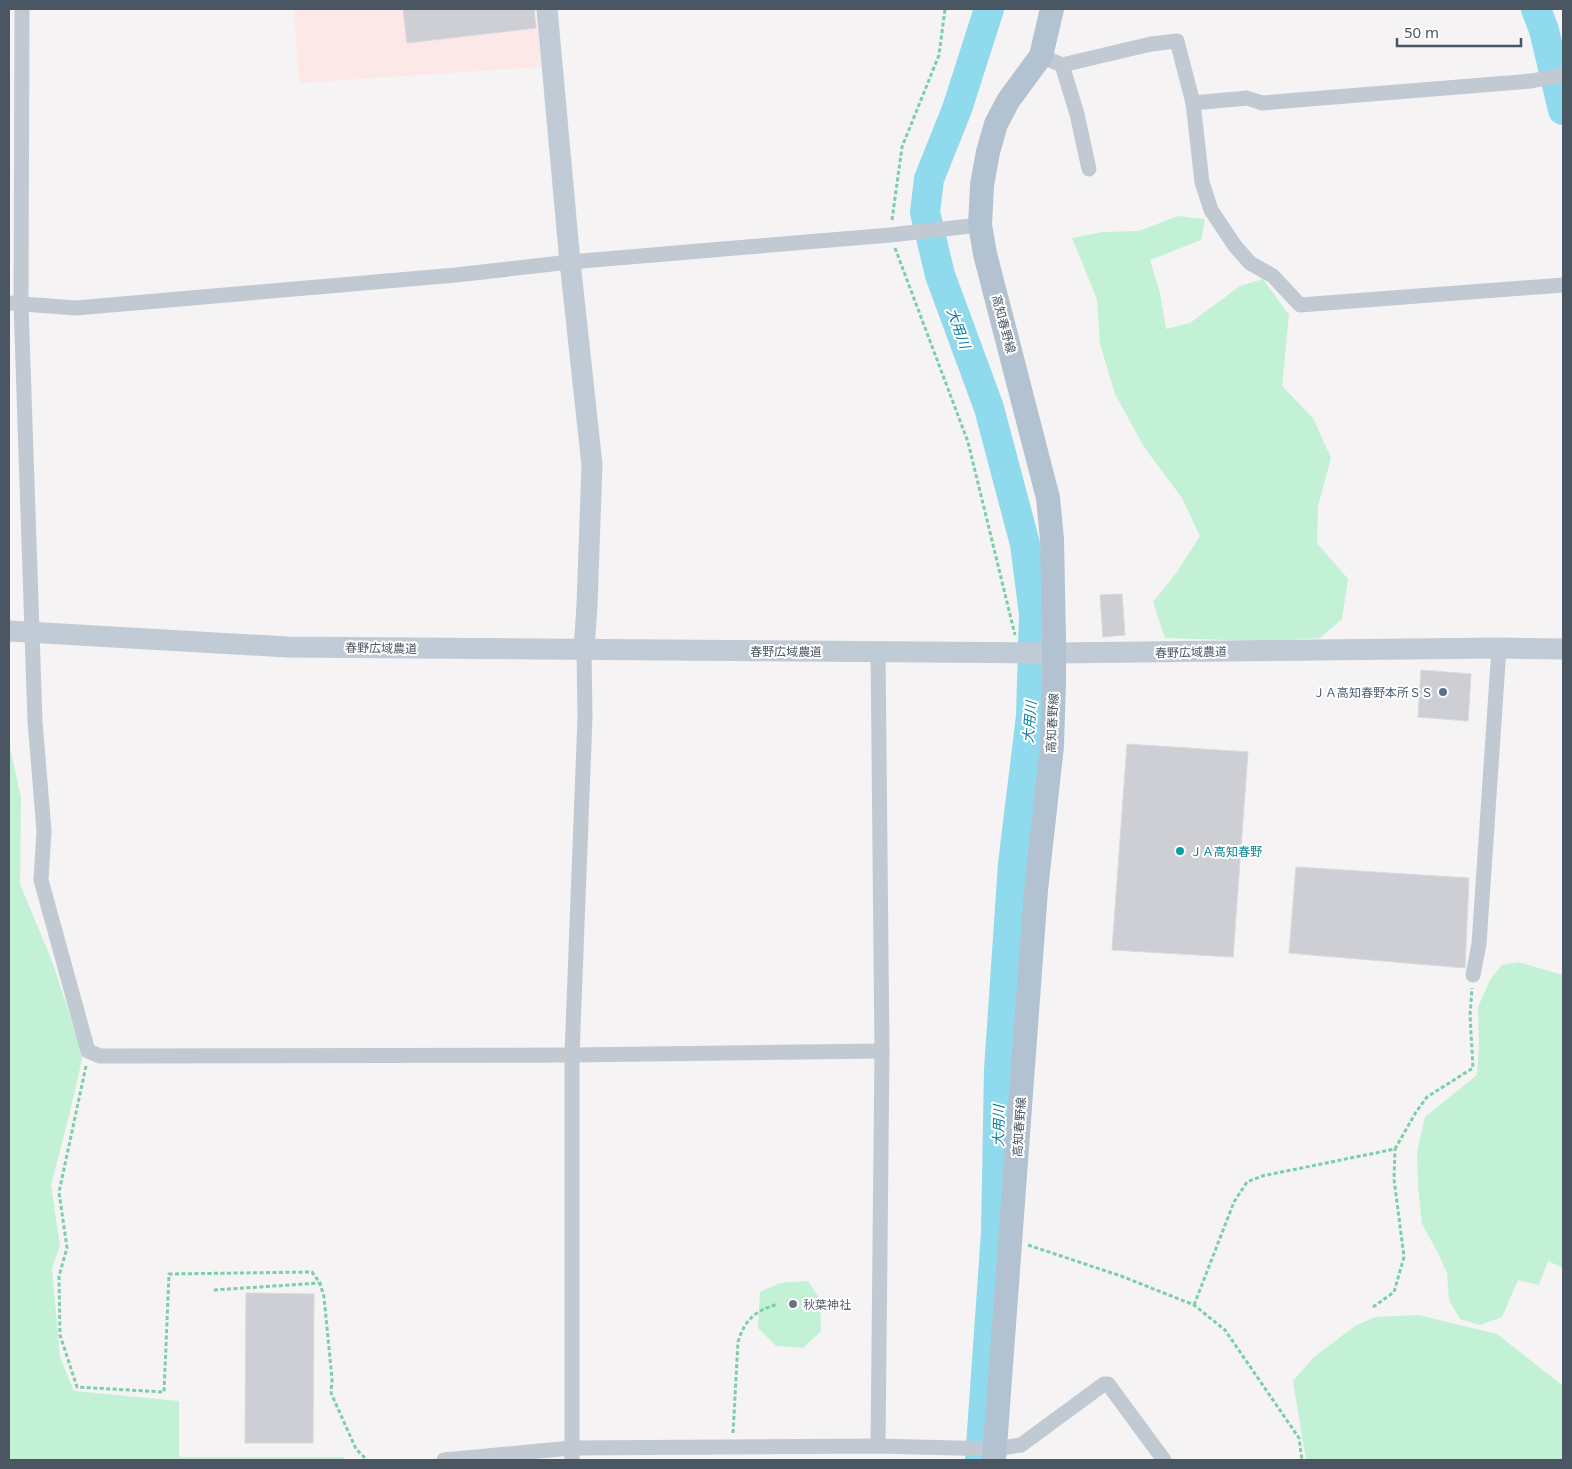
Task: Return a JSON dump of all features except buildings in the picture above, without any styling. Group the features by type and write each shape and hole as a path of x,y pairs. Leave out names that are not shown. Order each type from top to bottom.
{"main road":[{"name":"高知春野線","path":"992,1453 1036,890 1052,746 1054,653 1052,540 1048,498 985,254 969,227 982,185 988,152 996,124 1008,101 1051,60 1052,12"}],"street":[{"path":"22,9 15,303 19,632 35,721 44,831 41,880 88,1051 100,1056 572,1055 882,1051"},
{"path":"547,9 570,262 592,465 584,650 585,717 572,1055 572,1454"},
{"path":"1089,168 1077,114 1051,60 1177,41 1193,103 1202,182 1211,210 1240,252 1250,262 1273,276 1300,305 1563,285"},
{"path":"1193,103 1247,98 1262,103 1532,81 1563,75"},
{"path":"15,303 76,308 969,227"},
{"name":"春野広域農道","path":"19,632 287,647 1020,653 1563,649"},
{"path":"1473,975 1479,944 1498,648"},
{"path":"878,651 882,1051 878,1446"},
{"path":"444,1460 732,1448 878,1446 968,1448 992,1453 1021,1445 1104,1384 1108,1384 1164,1460"}],"path":[{"path":"945,9 939,55 902,147 894,235 968,442 1020,653"},
{"path":"1373,1307 1394,1292 1404,1257 1394,1179 1395,1149 1416,1112 1427,1097 1472,1068 1470,1015 1473,975"},
{"path":"88,1051 69,1153 59,1192 67,1248 59,1276 60,1335 77,1387 164,1392 169,1274 312,1272 320,1283 324,1296 332,1393 356,1450 366,1460"},
{"path":"1194,1305 1234,1202 1247,1182 1262,1176 1395,1149"},
{"path":"1010,1240 1121,1276 1194,1305 1225,1330 1300,1438 1302,1460"},
{"path":"214,1290 320,1283"},
{"path":"732,1448 738,1342 742,1330 749,1319 763,1308 778,1304"}],"shaded area":[{"path":"294,9 536,9 541,67 299,83"}],"green space":[{"path":"1178,216 1205,219 1201,240 1150,260 1160,293 1166,329 1190,323 1240,286 1263,279 1289,315 1282,386 1313,418 1331,458 1318,506 1317,543 1348,579 1342,619 1320,638 1259,641 1165,638 1153,602 1177,572 1200,536 1182,498 1144,447 1115,394 1100,344 1097,299 1072,238 1103,232 1139,231"},
{"path":"10,748 21,797 20,884 52,961 83,1055 51,1185 60,1246 52,1268 60,1357 74,1391 179,1401 179,1457 343,1457 345,1460 9,1460"},
{"path":"1518,962 1563,975 1563,1268 1548,1261 1539,1285 1518,1280 1502,1317 1480,1325 1460,1319 1449,1300 1447,1273 1422,1224 1417,1152 1425,1117 1477,1075 1479,1046 1478,1007 1490,980 1502,965"},
{"path":"808,1281 820,1299 821,1331 803,1348 776,1346 758,1328 760,1292 780,1283"},
{"path":"1418,1315 1497,1334 1563,1386 1563,1460 1306,1460 1293,1381 1314,1357 1355,1326 1375,1317"}],"waterway":[{"name":"大用川","path":"980,1460 996,1233 999,1070 1013,864 1031,716 1034,614 1025,544 989,408 940,275 925,212 929,179 957,109 989,9"},
{"path":"1536,9 1544,30 1563,110"}],"place":[{"name":"ＪＡ高知春野本所ＳＳ","path":"1443,692"},
{"name":"ＪＡ高知春野","path":"1180,851"},
{"name":"秋葉神社","path":"793,1304"}]}
